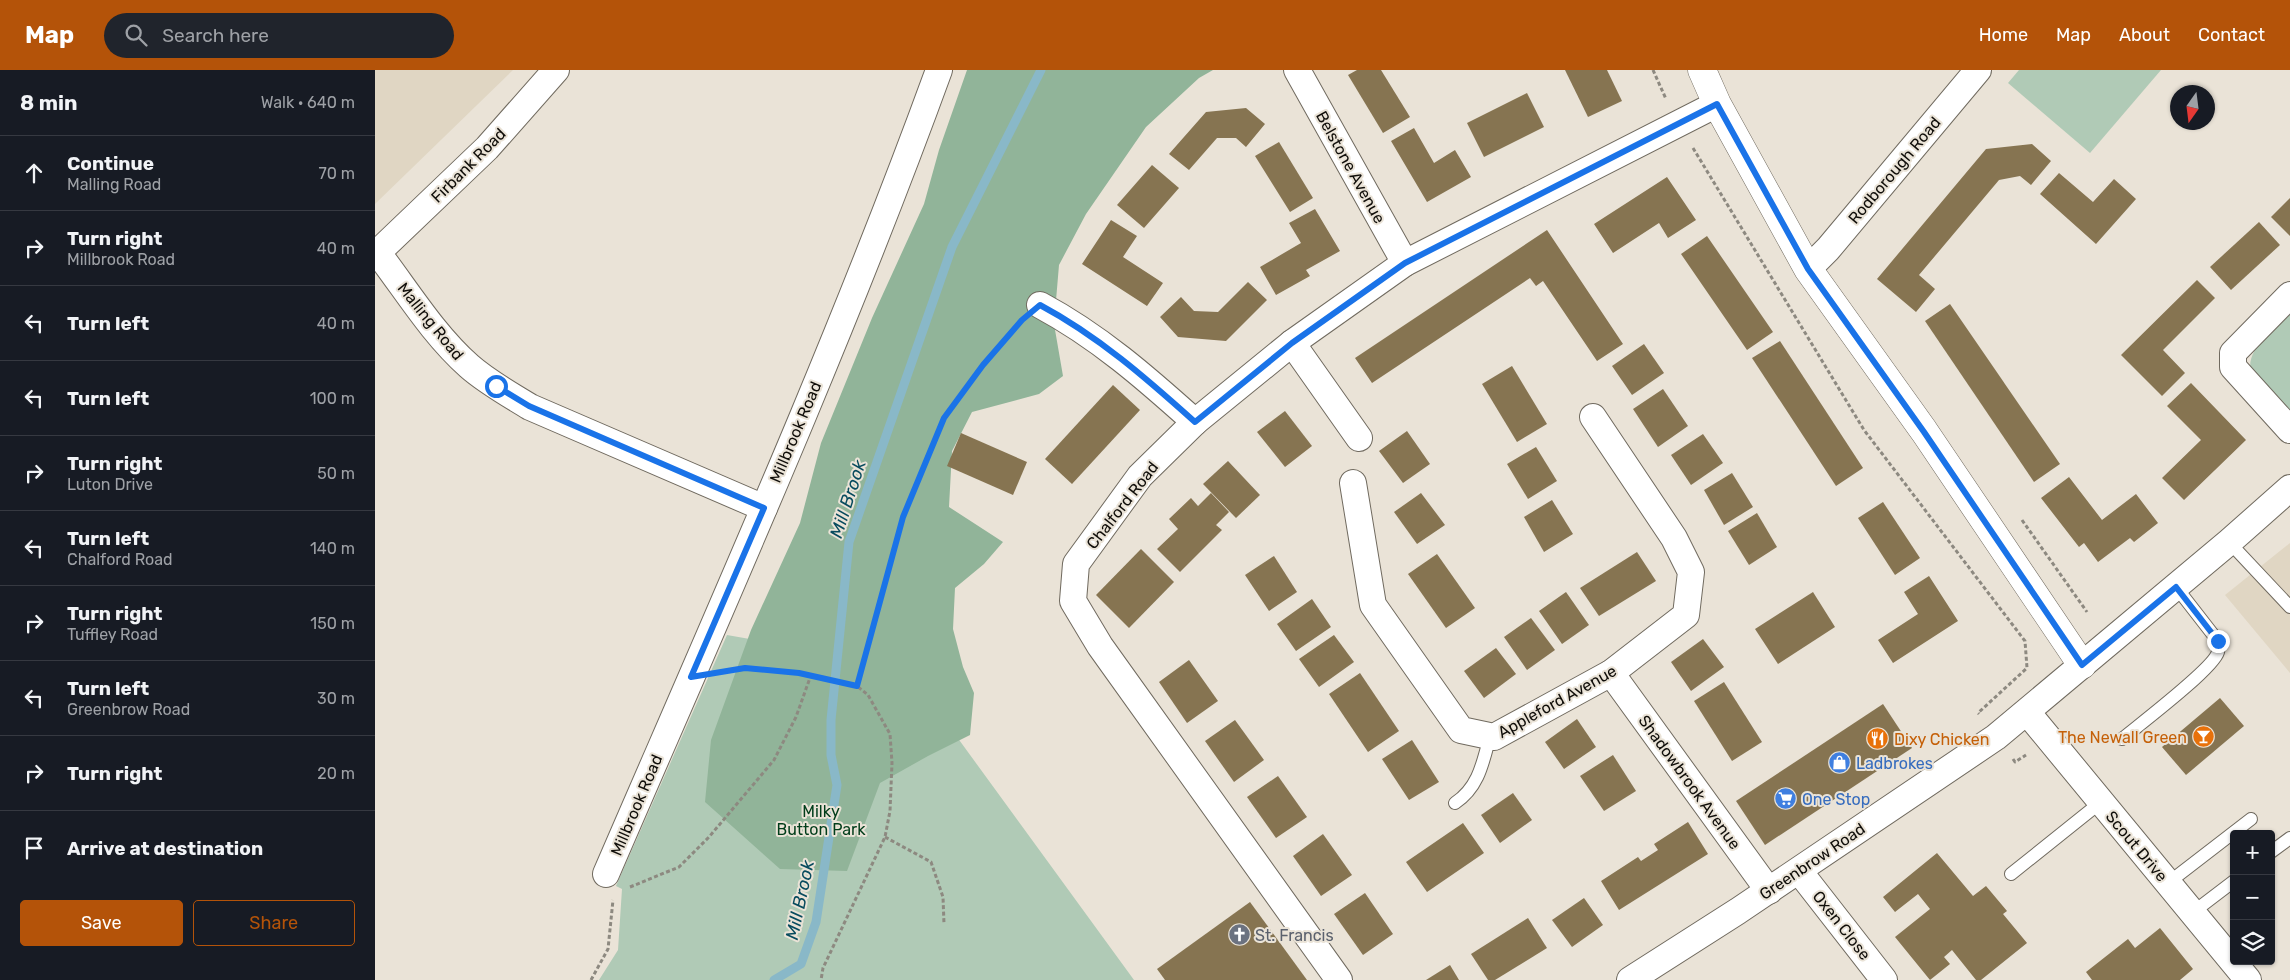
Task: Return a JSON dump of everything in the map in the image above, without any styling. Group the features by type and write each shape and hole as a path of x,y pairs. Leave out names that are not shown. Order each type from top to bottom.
{"street":[{"name":"Firbank Road","path":"377,254 487,148 556,70"},
{"name":"Millbrook Road","path":"610,884 691,677 764,508 845,312 939,70"},
{"name":"Belstone Avenue","path":"1297,70 1405,263"},
{"path":"1702,70 1717,104 1808,269 1924,432 2082,665"},
{"name":"Rodborough Road","path":"1808,269 1828,249 1978,70"},
{"name":"Chalford Road","path":"1339,980 1100,646 1073,600 1076,564 1140,476 1195,422 1292,343 1405,263 1717,104"},
{"name":"Malling Road","path":"377,254 447,346 470,368 496,386 529,406 764,508"},
{"path":"2290,295 2233,353 2233,367 2290,430"},
{"path":"1040,305 1092,335 1144,376 1195,422"},
{"path":"1292,343 1359,438"},
{"name":"Appleford Avenue","path":"1353,483 1373,605 1461,730 1494,737 1611,673 1686,616 1691,572 1674,538 1593,418"},
{"name":"Greenbrow Road","path":"1630,980 1769,891 1997,736 2176,587 2290,488"},
{"name":"Shadowbrook Avenue","path":"1611,673 1769,891"},
{"name":"Scout Drive","path":"2027,712 2248,980"},
{"name":"Oxen Close","path":"1799,870 1884,980"}],"lane":[{"path":"2229,542 2290,607"},
{"path":"2122,739 2189,683 2213,661 2219,652 2218,641 2176,587"},
{"path":"1455,804 1466,796 1476,782 1490,736"},
{"path":"2011,874 2101,802"},
{"path":"2168,884 2251,820"},
{"path":"2275,849 2290,838"},
{"path":"2192,913 2230,884"}],"path":[{"path":"1653,70 1678,123 1864,430 2025,640 2027,668 1978,712 2015,762 2050,740"},
{"path":"857,686 903,517 944,418 983,365 1022,320 1040,305"},
{"path":"691,677 745,668 799,673 844,682 857,686 868,695 889,734 892,764 885,837 823,968 821,980"},
{"path":"591,980 608,949 610,884 679,866 709,837 773,760 796,716 811,675"},
{"path":"885,837 931,862 943,897 944,924"}],"shaded area":[{"path":"375,70 513,70 375,204"},
{"path":"2290,543 2290,673 2225,595"}],"green space":[{"path":"967,70 1213,70 1199,78 1146,127 1086,214 1059,265 1054,324 1063,376 1039,394 972,412 952,451 949,507 1003,542 984,564 955,588 953,629 963,667 974,693 970,735 880,783 847,871 780,869 705,802 711,740 751,630 800,523 821,443 872,318 924,204 939,150"},
{"path":"2019,70 2161,70 2090,153 2008,83"},
{"path":"2290,312 2290,418 2261,387 2253,376 2250,367 2251,359 2261,341"},
{"name":"Milky Button Park","path":"727,635 906,667 1134,980 599,980 618,950 622,889 616,886"}],"building":[{"path":"1357,70 1381,70 1410,117 1383,133 1348,75"},
{"path":"1565,70 1607,70 1622,101 1588,117"},
{"path":"1527,93 1544,127 1484,157 1467,123"},
{"path":"1246,108 1265,124 1246,147 1236,138 1217,138 1189,170 1169,154 1206,112"},
{"path":"1414,128 1434,163 1455,150 1471,177 1427,202 1391,141"},
{"path":"1279,142 1313,198 1290,212 1255,156"},
{"path":"2032,144 2051,161 2031,185 2020,176 1999,180 1919,275 1935,289 1916,312 1877,279 1986,149"},
{"path":"1152,165 1179,188 1144,228 1117,205"},
{"path":"2059,173 2093,202 2114,179 2136,199 2096,244 2040,194"},
{"path":"1667,177 1696,220 1668,238 1659,223 1613,253 1594,224"},
{"path":"2290,198 2290,236 2271,217"},
{"path":"1315,209 1340,251 1306,270 1310,276 1276,295 1260,267 1301,243 1289,223"},
{"path":"1111,220 1137,236 1123,257 1163,283 1147,306 1082,264"},
{"path":"2259,222 2280,245 2231,290 2210,267"},
{"path":"1547,230 1623,344 1597,361 1543,281 1536,286 1530,278 1372,383 1355,358"},
{"path":"1707,236 1773,332 1747,350 1681,254"},
{"path":"2197,280 2215,298 2163,350 2185,373 2162,396 2121,355"},
{"path":"1248,282 1267,300 1226,341 1178,337 1160,317 1181,297 1194,311 1218,312"},
{"path":"1950,304 2060,464 2034,482 1925,321"},
{"path":"1780,341 1863,468 1836,486 1752,358"},
{"path":"1644,344 1664,373 1632,395 1612,366"},
{"path":"1512,366 1547,424 1517,442 1482,384"},
{"path":"2191,383 2246,440 2184,500 2162,478 2201,440 2167,406"},
{"path":"1113,385 1140,410 1072,484 1045,459"},
{"path":"1663,389 1688,426 1658,447 1633,409"},
{"path":"1285,411 1312,446 1285,467 1257,432"},
{"path":"1407,431 1430,464 1403,483 1379,451"},
{"path":"961,433 1027,462 1013,495 947,466"},
{"path":"1703,434 1723,463 1691,485 1671,455"},
{"path":"1536,447 1557,481 1528,499 1507,464"},
{"path":"1228,461 1260,495 1236,518 1203,484"},
{"path":"1732,473 1753,507 1724,525 1704,490"},
{"path":"2069,477 2102,520 2136,494 2158,523 2134,542 2130,538 2098,562 2084,543 2079,547 2041,498"},
{"path":"1211,493 1229,512 1216,525 1222,530 1180,572 1157,549 1178,529 1169,519 1191,498 1198,506"},
{"path":"1421,493 1445,525 1417,544 1394,512"},
{"path":"1552,500 1573,534 1544,552 1524,517"},
{"path":"1883,502 1920,558 1895,575 1858,518"},
{"path":"1757,513 1777,547 1749,565 1728,531"},
{"path":"1141,549 1174,582 1129,628 1096,595"},
{"path":"1637,552 1656,581 1599,616 1580,588"},
{"path":"1437,554 1475,608 1446,628 1408,574"},
{"path":"1274,556 1297,592 1269,611 1245,575"},
{"path":"1929,576 1958,621 1893,663 1878,640 1918,614 1904,592"},
{"path":"1566,592 1589,625 1562,644 1539,611"},
{"path":"1813,592 1835,627 1778,664 1755,629"},
{"path":"1312,599 1331,627 1296,651 1277,624"},
{"path":"1531,618 1555,650 1527,670 1504,637"},
{"path":"1334,635 1354,662 1319,687 1299,659"},
{"path":"1703,639 1724,667 1691,691 1671,662"},
{"path":"1496,648 1516,674 1484,698 1464,671"},
{"path":"1189,660 1218,701 1187,723 1159,682"},
{"path":"1360,673 1399,731 1368,752 1329,694"},
{"path":"1724,682 1762,742 1732,761 1694,701"},
{"name":"The Newall Green","path":"2220,698 2244,726 2186,775 2162,747"},
{"path":"1883,704 1912,748 1765,845 1736,801"},
{"path":"1577,719 1596,747 1564,769 1545,742"},
{"path":"1235,720 1264,760 1234,782 1205,741"},
{"path":"1412,740 1439,782 1409,800 1382,759"},
{"path":"1613,755 1636,791 1604,811 1580,776"},
{"path":"1278,776 1307,817 1276,838 1247,797"},
{"path":"1513,793 1532,820 1500,843 1481,815"},
{"path":"1688,822 1708,854 1619,910 1601,881 1638,857 1641,861 1658,850 1654,844"},
{"path":"1463,823 1484,853 1427,892 1406,862"},
{"path":"1323,834 1352,875 1321,896 1293,856"},
{"path":"1937,853 1973,896 1986,886 2007,911 2003,914 2027,943 1981,980 1976,980 1952,950 1944,957 1950,964 1930,980 1895,937 1930,909 1918,894 1895,912 1883,897"},
{"path":"1365,893 1393,934 1363,955 1334,914"},
{"path":"1584,898 1603,925 1572,947 1552,920"},
{"name":"St. Francis","path":"1250,902 1307,980 1165,980 1157,969"},
{"path":"1528,918 1547,948 1495,980 1488,980 1471,954"},
{"path":"2160,928 2193,969 2180,980 2092,980 2086,972 2128,939 2135,948"},
{"path":"1450,965 1459,980 1426,980"}],"waterway":[{"name":"Mill Brook","path":"774,980 801,964 816,922 837,785 831,755 831,720 849,542 952,247 1041,70"}],"place":[{"name":"The Newall Green","path":"2203,737"},
{"name":"Dixy Chicken","path":"1878,739"},
{"name":"Ladbrokes","path":"1840,763"},
{"name":"One Stop","path":"1786,799"},
{"name":"St. Francis","path":"1239,935"}],"route":[{"path":"496,386 529,406 764,508 691,677 745,668 799,673 857,686 903,517 944,418 983,365 1022,320 1040,305 1092,335 1144,376 1195,422 1292,343 1405,263 1576,174 1717,104 1808,269 1924,432 2082,665 2176,587 2218,641"}]}
